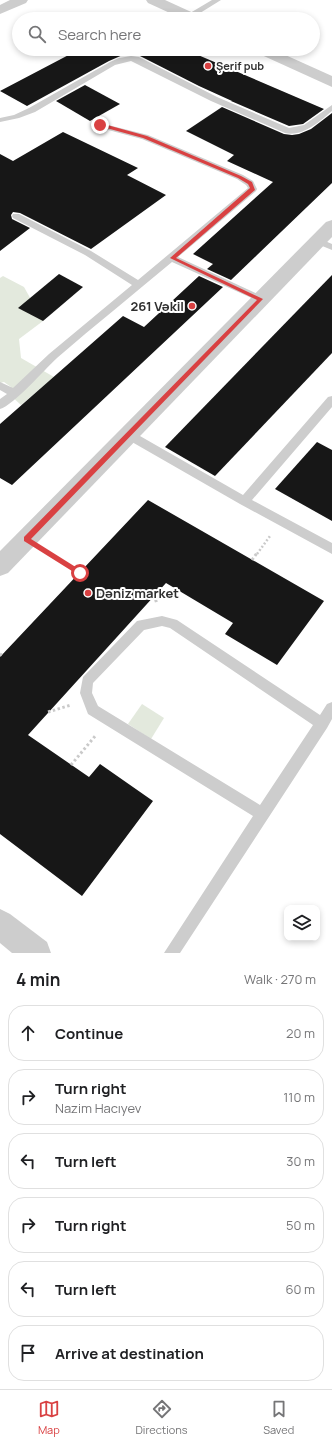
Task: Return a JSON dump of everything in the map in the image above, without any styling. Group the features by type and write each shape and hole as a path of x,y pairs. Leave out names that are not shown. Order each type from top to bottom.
{"street":[{"path":"0,10 21,0"},
{"path":"153,0 179,12"},
{"path":"275,56 332,82"},
{"path":"10,550 128,435 261,299 325,244 332,226"},
{"path":"0,924 36,953"}],"lane":[{"path":"200,12 217,0"},
{"path":"0,120 17,117 28,112 113,64 128,58 136,59 214,99 288,131 296,131 306,128 332,107"},
{"path":"0,405 52,358 253,189 250,183 240,177 145,137 100,125"},
{"path":"16,216 88,253 139,285"},
{"path":"172,258 261,299"},
{"path":"0,386 15,393"},
{"path":"244,501 332,400"},
{"path":"128,435 332,549"},
{"path":"262,814 94,710 86,693 87,681 141,625 164,621 173,624 322,724"},
{"path":"171,953 332,708"}],"path":[{"path":"252,560 281,521"},
{"path":"10,550 80,573"},
{"path":"71,765 109,719"}],"shaded area":[{"path":"3,276 24,287 43,321 19,339 21,358 54,377 21,405 8,393 11,387 4,382 0,383 0,278"},
{"path":"142,704 164,718 151,739 128,724"}],"building":[{"path":"67,56 120,56 27,106 0,91"},
{"path":"140,56 200,56 324,109 303,124 289,126 199,86"},
{"path":"85,85 120,104 90,121 56,101"},
{"path":"222,107 284,134 292,135 311,129 332,113 332,183 231,280 207,269 213,264 193,254 273,182 227,161 234,155 186,131"},
{"path":"63,132 138,168 127,175 166,195 91,249 20,213 13,212 11,215 12,219 30,228 0,251 0,154 13,161"},
{"path":"59,274 83,287 43,321 18,308"},
{"path":"332,275 332,353 215,476 165,447"},
{"path":"199,276 223,287 12,485 0,478 0,424 123,316 144,327"},
{"path":"317,442 332,450 332,521 275,489"},
{"path":"148,500 324,601 277,665 225,634 233,623 166,583 28,735 89,777 100,764 153,801 82,896 0,834 0,657"}],"place":[{"name":"Şerif pub","path":"208,66"},
{"name":"261 Vəkil","path":"192,306"},
{"name":"Dəniz market","path":"88,593"}],"route":[{"path":"80,573 26,539 261,299 172,258 253,189 250,183 240,177 145,137 100,125"}]}
